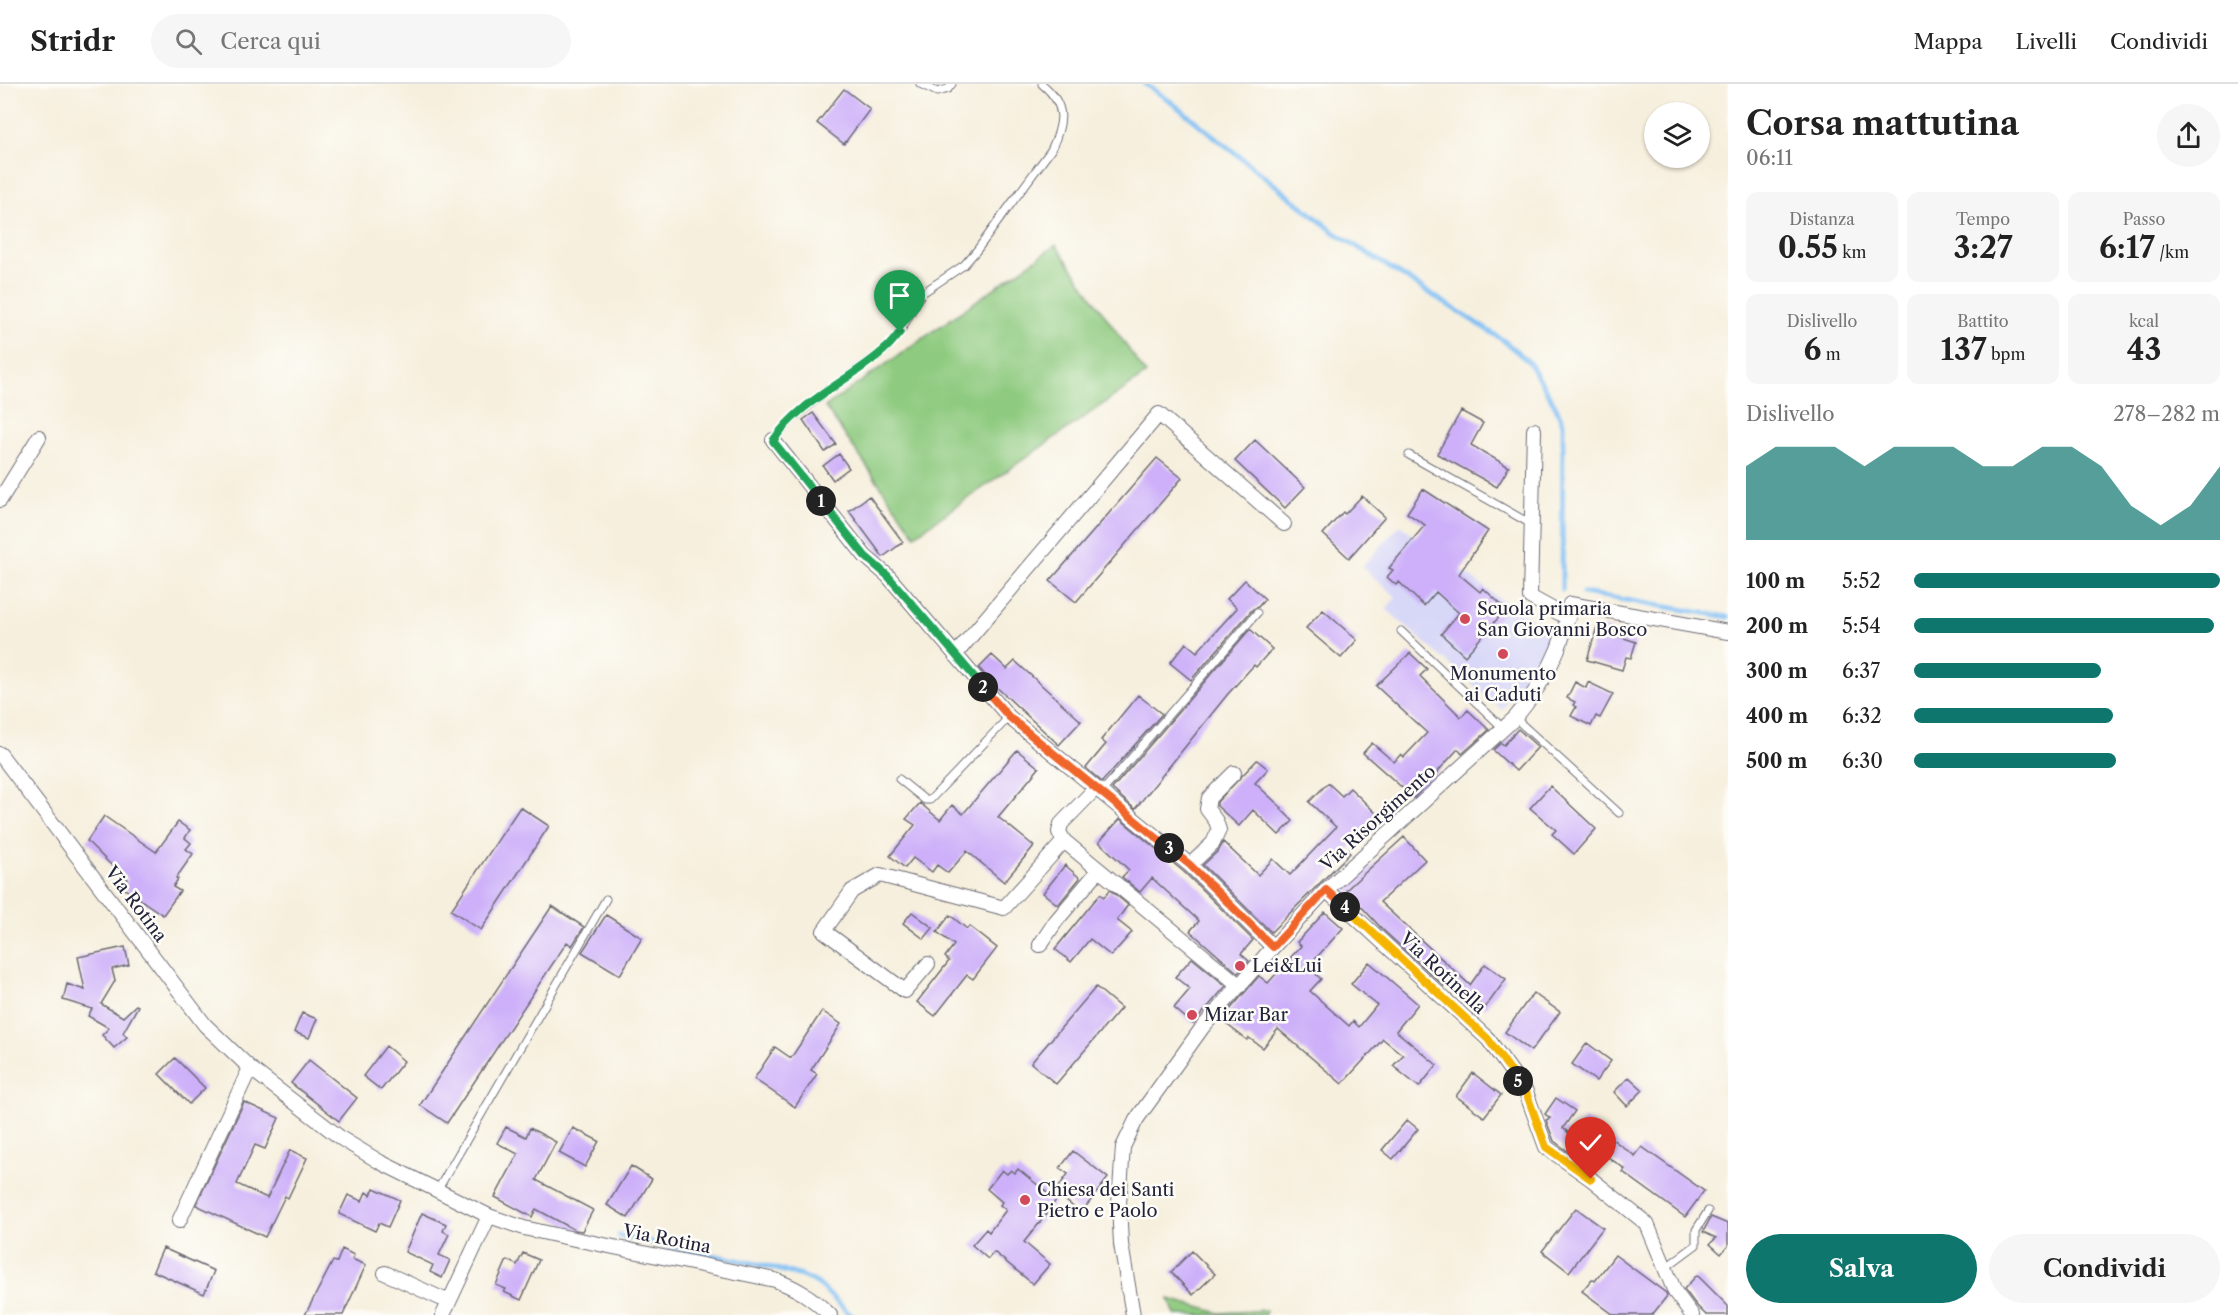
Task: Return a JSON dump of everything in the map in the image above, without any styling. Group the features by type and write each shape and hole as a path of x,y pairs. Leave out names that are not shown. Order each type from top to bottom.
{"street":[{"path":"955,656 1159,414 1284,524"},
{"path":"1534,430 1530,597 1569,611 1728,632"},
{"path":"0,500 39,437"},
{"path":"773,441 865,556 888,576 1009,717 1190,865 1273,947"},
{"name":"Via Risorgimento","path":"1133,1315 1120,1234 1119,1204 1123,1147 1136,1120 1202,1028 1326,890 1515,718 1533,696 1555,660 1569,611"},
{"name":"Via Rotina","path":"0,754 205,1025 226,1048 250,1068 349,1143 437,1191 489,1216 524,1228 775,1280 804,1293 830,1315"},
{"path":"1190,865 1212,843 1219,830 1216,821 1207,809 1209,798 1234,773"},
{"path":"1096,788 1062,824 1059,832 1064,841 1240,986"},
{"path":"928,964 905,991 824,931 852,891 880,875 1004,908 1064,841"},
{"path":"1041,945 1056,921 1099,870"},
{"name":"Via Rotinella","path":"1326,890 1488,1039 1526,1092 1546,1147 1591,1179 1647,1224 1675,1292 1692,1315"},
{"path":"180,1221 250,1068"},
{"path":"443,1315 489,1216"},
{"path":"385,1273 449,1302"}],"lane":[{"path":"921,84 937,92 948,89 952,84"},
{"path":"773,441 791,420 886,349 900,332 921,294 964,265 977,250 1051,150 1060,132 1062,112 1053,94 1042,84"},
{"path":"1409,455 1531,524"},
{"path":"1096,788 1106,787 1257,613"},
{"path":"1401,631 1504,729"},
{"path":"899,779 925,800 930,800 1009,717"},
{"path":"1515,718 1619,813"},
{"path":"437,1191 606,899"},
{"path":"1665,1268 1696,1245 1696,1230 1707,1211"}],"shaded area":[{"name":"Scuola primaria San Giovanni Bosco","path":"1400,525 1514,609 1552,629 1541,652 1502,710 1386,609 1396,597 1362,567"}],"green space":[{"path":"1056,245 1146,374 915,535 825,407"},
{"path":"1169,1299 1220,1313 1266,1310 1264,1315 1175,1315"}],"building":[{"path":"844,89 870,109 844,144 817,123"},
{"path":"1461,411 1483,423 1471,445 1509,467 1497,487 1437,454"},
{"path":"813,413 836,444 825,452 803,420"},
{"path":"1255,440 1305,487 1285,508 1235,461"},
{"path":"839,454 849,468 833,480 823,466"},
{"path":"1157,458 1182,478 1076,602 1050,581"},
{"path":"1423,489 1488,531 1459,574 1480,592 1483,588 1506,609 1465,656 1441,634 1459,613 1436,592 1424,606 1399,582 1396,585 1387,577 1393,570 1389,568 1425,525 1407,513"},
{"path":"869,496 903,542 883,557 849,511"},
{"path":"1362,496 1385,517 1349,558 1323,534"},
{"path":"1245,580 1265,599 1253,609 1191,680 1170,663 1186,643 1197,652 1237,608 1227,599"},
{"path":"1323,610 1357,640 1341,658 1306,628"},
{"path":"1597,627 1613,631 1612,634 1636,642 1631,658 1626,657 1622,670 1587,660"},
{"path":"1250,629 1272,649 1227,695 1135,809 1112,789"},
{"path":"1410,653 1427,669 1420,676 1461,717 1468,710 1489,730 1462,754 1458,749 1414,798 1363,753 1372,743 1394,762 1401,754 1404,757 1427,733 1376,686"},
{"path":"992,655 1007,669 1015,661 1081,721 1059,745 979,668"},
{"path":"1575,682 1586,688 1588,682 1613,694 1600,718 1596,716 1591,726 1571,716 1576,707 1573,705 1575,702 1567,698"},
{"path":"1138,695 1162,714 1102,782 1086,768 1106,744 1101,740"},
{"path":"1518,729 1538,747 1516,771 1493,750 1501,743 1504,745"},
{"path":"1017,750 1039,768 998,817 1034,846 1004,882 967,851 948,873 937,865 932,872 913,858 905,868 890,856 915,825 906,819 920,803 940,820 952,805 963,814"},
{"path":"1257,760 1268,769 1255,783 1293,821 1279,835 1253,810 1239,826 1217,806 1217,802"},
{"path":"1328,783 1342,796 1350,788 1382,819 1347,851 1350,853 1271,932 1203,865 1219,850 1223,842 1258,875 1273,859 1290,875 1336,827 1309,802"},
{"path":"1550,786 1596,829 1574,854 1552,834 1556,830 1530,808"},
{"path":"520,807 549,826 481,930 451,910"},
{"path":"104,816 156,852 178,822 190,830 185,838 191,843 186,849 193,854 176,878 178,879 173,887 180,891 163,915 122,887 128,879 87,841"},
{"path":"1120,819 1184,872 1253,940 1241,954 1249,961 1238,973 1190,931 1199,921 1152,878 1140,892 1122,877 1129,870 1099,842"},
{"path":"1404,837 1425,860 1380,902 1470,985 1485,964 1506,979 1485,1008 1448,982 1444,986 1383,930 1346,890"},
{"path":"1065,865 1080,878 1058,905 1043,893"},
{"path":"1110,890 1128,905 1117,920 1132,932 1111,956 1090,939 1071,962 1055,949 1100,894 1104,897"},
{"path":"552,906 584,927 572,946 567,942 447,1123 420,1105"},
{"path":"912,912 933,928 924,939 903,923"},
{"path":"1325,912 1343,928 1308,967 1321,979 1310,991 1349,1026 1353,1021 1359,1027 1377,1005 1351,984 1369,962 1418,1004 1396,1031 1437,1065 1419,1087 1393,1066 1403,1055 1383,1039 1342,1084 1278,1029 1263,1048 1249,1038 1247,1040 1221,1020 1259,976 1268,983 1301,946 1297,942"},
{"path":"606,915 642,938 620,975 582,952"},
{"path":"950,915 967,929 969,926 997,948 973,979 967,975 935,1016 917,1002 949,961 945,957 954,945 937,932"},
{"path":"125,947 129,965 112,969 115,981 101,1004 123,1017 136,1005 138,1006 123,1033 127,1037 114,1048 102,1035 109,1028 88,1016 92,1009 63,1000 67,984 85,990 78,957"},
{"path":"1192,958 1226,986 1193,1024 1174,1008 1190,989 1175,977"},
{"path":"1096,987 1121,1008 1056,1084 1031,1063"},
{"path":"1533,993 1560,1012 1531,1051 1505,1032"},
{"path":"822,1011 841,1024 811,1070 817,1074 795,1107 754,1079 775,1047 791,1058"},
{"path":"302,1013 317,1019 309,1038 294,1032"},
{"path":"1587,1043 1611,1061 1596,1081 1572,1064"},
{"path":"386,1046 404,1061 381,1090 363,1076"},
{"path":"175,1058 205,1088 189,1104 159,1074"},
{"path":"309,1060 357,1098 339,1121 291,1083"},
{"path":"1473,1073 1501,1095 1484,1117 1456,1096"},
{"path":"1629,1077 1643,1090 1627,1106 1614,1092"},
{"path":"1556,1098 1575,1111 1563,1128 1570,1134 1585,1119 1635,1156 1642,1147 1704,1191 1685,1217 1623,1172 1625,1169 1592,1146 1581,1161 1554,1141 1546,1120 1550,1118 1545,1114"},
{"path":"244,1102 279,1118 265,1149 255,1145 237,1184 267,1198 290,1150 307,1158 288,1198 285,1196 265,1237 196,1205"},
{"path":"1407,1120 1418,1129 1393,1159 1382,1150"},
{"path":"506,1127 526,1137 530,1128 556,1142 536,1180 593,1210 582,1231 575,1230 536,1209 532,1217 495,1197 518,1154 497,1143"},
{"path":"573,1128 599,1141 585,1167 559,1153"},
{"path":"1073,1151 1108,1178 1081,1213 1055,1192 1068,1174 1060,1168"},
{"path":"631,1166 652,1179 628,1218 607,1205"},
{"path":"1018,1169 1056,1200 1024,1242 1050,1264 1033,1284 994,1252 988,1259 972,1245 986,1229 989,1232 1006,1210 1000,1205 1002,1202 987,1189 1002,1170 1007,1174 1011,1170 1015,1173"},
{"path":"374,1188 400,1200 388,1227 379,1223 375,1231 339,1214 348,1195 362,1201 366,1192 371,1195"},
{"path":"1576,1208 1603,1228 1569,1272 1542,1251"},
{"path":"422,1213 446,1224 443,1231 449,1234 439,1255 450,1260 442,1278 430,1272 433,1265 405,1252"},
{"path":"1711,1217 1728,1224 1728,1246 1721,1254 1710,1244 1716,1238 1703,1232"},
{"path":"163,1248 214,1271 204,1294 153,1271"},
{"path":"342,1249 354,1255 352,1259 366,1265 343,1315 305,1315 333,1261 337,1262"},
{"path":"1192,1251 1215,1274 1193,1295 1171,1272"},
{"path":"523,1253 539,1260 521,1300 504,1292 506,1289 496,1285 507,1260 517,1265"},
{"path":"1615,1255 1666,1293 1667,1296 1652,1315 1614,1315 1582,1291 1592,1279 1595,1281"},
{"path":"1697,1275 1728,1306 1728,1315 1706,1315 1696,1305 1684,1289"}],"waterway":[{"path":"1145,84 1170,101 1334,232 1503,340 1529,362 1556,407 1563,424 1562,590"},
{"path":"1583,593 1728,617"},
{"path":"619,1236 762,1265 802,1276 817,1283 851,1315"}],"place":[{"name":"Scuola primaria San Giovanni Bosco","path":"1465,619"},
{"name":"Monumento ai Caduti","path":"1503,654"},
{"name":"Lei&Lui","path":"1240,966"},
{"name":"Mizar Bar","path":"1192,1015"},
{"name":"Chiesa dei Santi Pietro e Paolo","path":"1025,1200"}],"route":[{"path":"900,332 886,349 791,420 773,441 865,556 888,576 1009,717 1190,865 1273,947 1326,890 1488,1039 1526,1092 1546,1147 1591,1179"}]}
